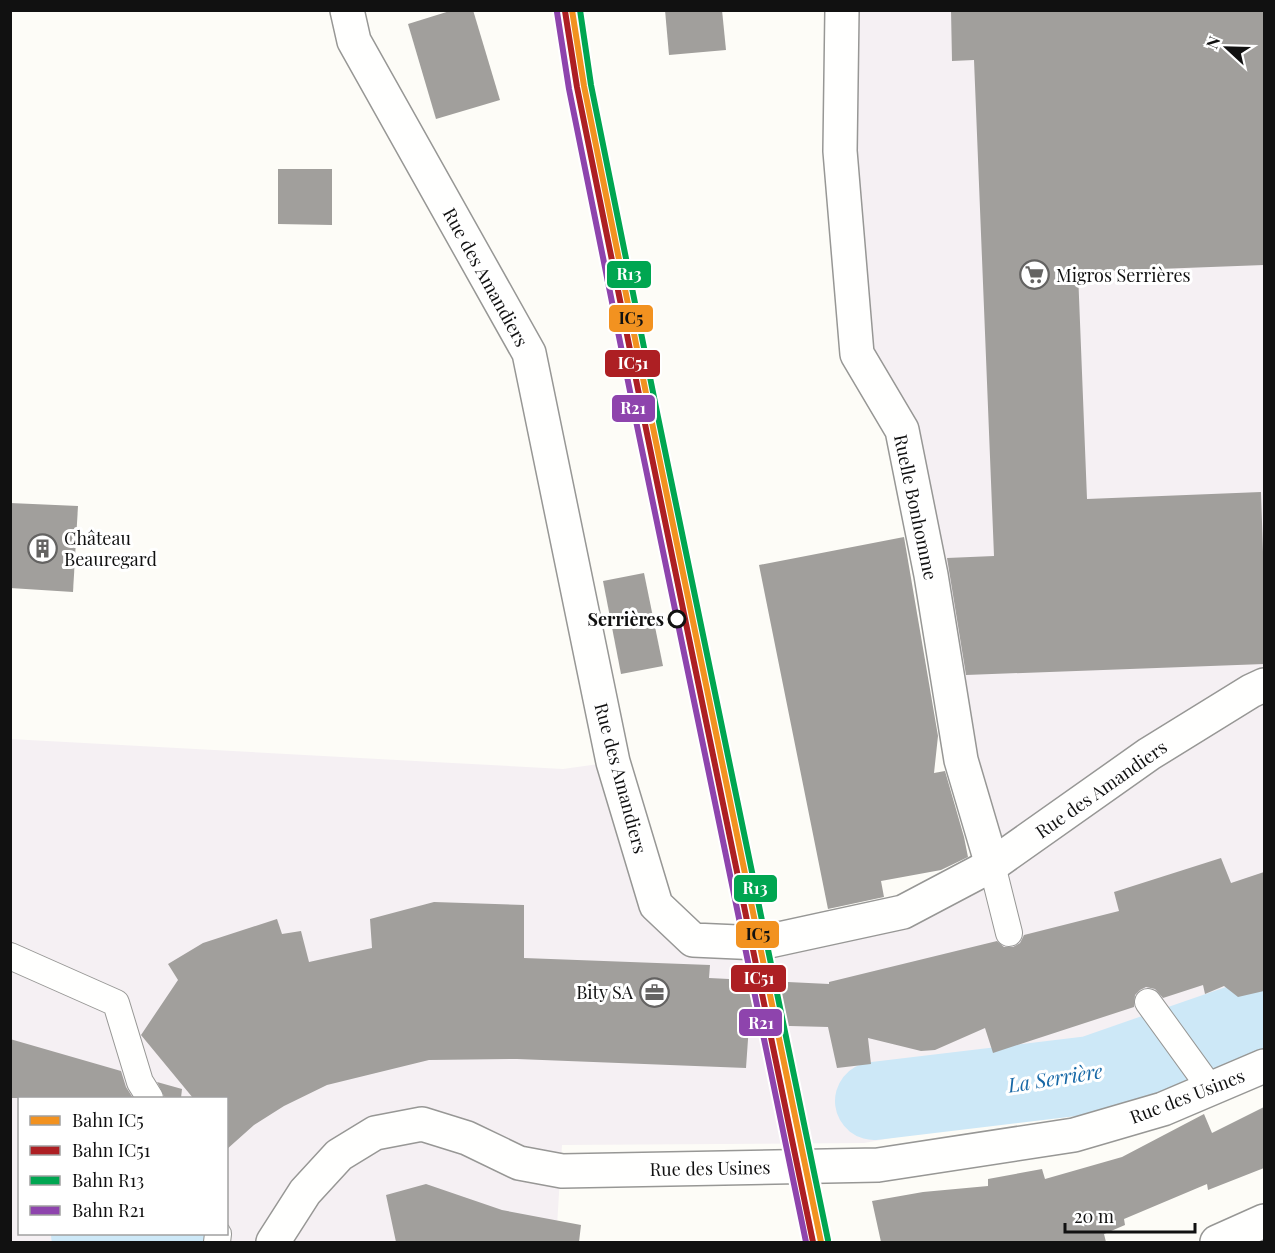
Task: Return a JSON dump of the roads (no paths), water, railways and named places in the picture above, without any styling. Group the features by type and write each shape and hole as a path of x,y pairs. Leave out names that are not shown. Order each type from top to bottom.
{"street":[{"name":"Rue des Amandiers","path":"347,10 354,41 529,352 613,762 656,905 693,940 760,943 903,912 992,865 1149,754 1264,685"},
{"name":"Ruelle Bonhomme","path":"842,10 840,151 857,354 902,430 931,575 961,760 992,865"},
{"name":"Rue des Usines","path":"273,1242 305,1192 339,1155 375,1133 422,1124 467,1138 519,1163 562,1171 878,1165 1074,1135 1163,1109 1264,1066"},
{"path":"1217,1242 1264,1221"}],"lane":[{"path":"992,865 1009,933"},
{"path":"10,956 116,1004 140,1082 149,1097"},
{"path":"1148,1002 1211,1089"}],"waterway":[{"name":"La Serrière","path":"874,1101 1091,1075 1264,1015"},
{"name":"La Serrière","path":"91,1235 101,1242"},
{"name":"La Serrière","path":"152,1242 178,1235"}],"rail line":[{"name":"IC5","path":"572,10 584,86 651,418 821,1242"},
{"name":"R13","path":"580,10 591,85 828,1240"},
{"name":"IC51","path":"565,11 577,87 813,1242"},
{"name":"R21","path":"557,12 569,89 636,421 806,1242"}],"place":[{"name":"Migros Serrières","path":"1035,275"},
{"name":"Château Beauregard","path":"43,548"},
{"name":"Serrières","path":"677,619"},
{"name":"Bity SA","path":"654,992"}]}
